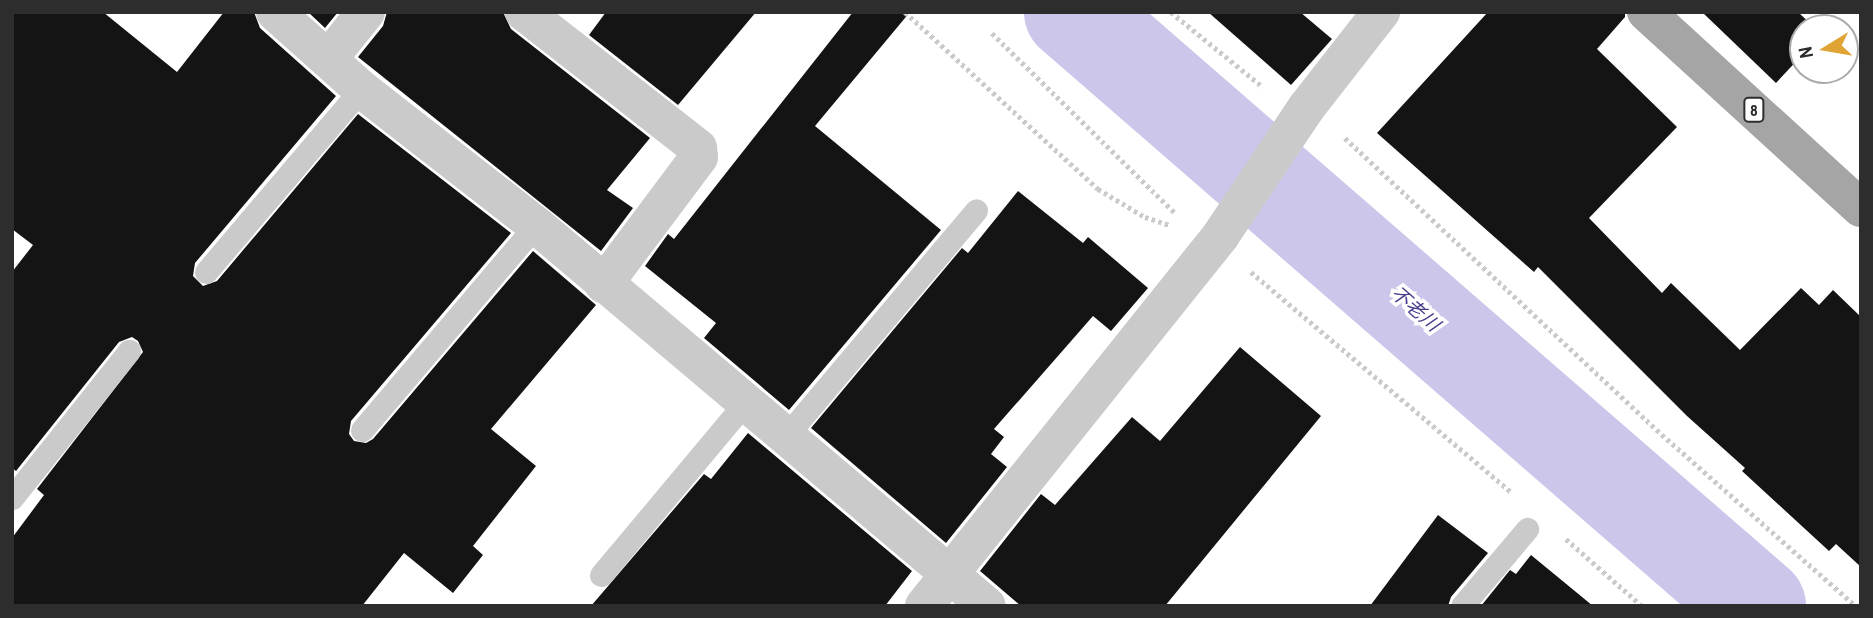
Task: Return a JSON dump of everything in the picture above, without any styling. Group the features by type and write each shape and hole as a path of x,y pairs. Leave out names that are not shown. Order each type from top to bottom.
{"main road":[{"name":"8","path":"1646,12 1861,208"}],"street":[{"path":"275,12 361,89 536,225 987,606"},
{"path":"329,58 366,12"},
{"path":"524,12 698,148 699,157 604,284"},
{"path":"924,606 1209,238 1289,103 1381,12"}],"lane":[{"path":"206,272 361,89"},
{"path":"786,436 976,210"},
{"path":"362,430 536,225"},
{"path":"12,498 129,351"},
{"path":"600,575 745,402"},
{"path":"1462,606 1527,528"}],"path":[{"path":"905,12 1098,189 1145,217 1209,238"},
{"path":"1171,12 1263,87 1289,103"},
{"path":"992,33 1209,238 1234,267 1250,271 1519,499"},
{"path":"1336,132 1667,439 1856,606"},
{"path":"1561,535 1642,606"}],"building":[{"path":"12,12 103,12 177,72 224,12 254,12 260,28 336,96 195,263 193,276 203,286 217,281 358,114 511,233 351,421 349,434 354,441 366,443 373,439 533,251 596,305 491,429 536,466 473,546 483,555 453,593 404,553 362,606 12,606 12,538 44,495 37,489 143,352 138,341 132,337 119,342 16,471 12,468 12,272 33,245 12,229"},
{"path":"308,12 338,12 325,28"},
{"path":"387,12 503,12 511,29 650,138 607,190 633,208 601,251 358,57 383,26"},
{"path":"606,12 756,12 678,105 589,35"},
{"path":"853,12 910,12 815,126 941,230 789,410 704,338 716,323 645,266 668,234 674,239"},
{"path":"1208,12 1300,12 1332,39 1291,85"},
{"path":"1488,12 1625,12 1625,17 1597,49 1677,127 1589,218 1662,293 1671,283 1740,350 1801,288 1819,305 1833,290 1861,317 1861,567 1836,544 1829,551 1742,471 1745,468 1687,416 1538,267 1534,272 1377,133"},
{"path":"1702,12 1800,14 1789,14 1789,69 1776,83"},
{"path":"1018,191 1083,243 1088,237 1148,288 1111,331 1093,316 994,429 1004,437 991,454 1007,467 946,543 811,428 962,248 968,253"},
{"path":"1240,347 1321,416 1165,606 1021,606 980,571 1041,494 1055,505 1132,417 1160,441"},
{"path":"748,433 912,571 885,606 591,606 704,474 711,479"},
{"path":"1438,515 1488,553 1451,597 1448,606 1370,606"},
{"path":"1531,555 1593,606 1481,606 1510,570 1516,574"}],"waterway":[{"name":"不老川","path":"1073,12 1757,606"}]}
